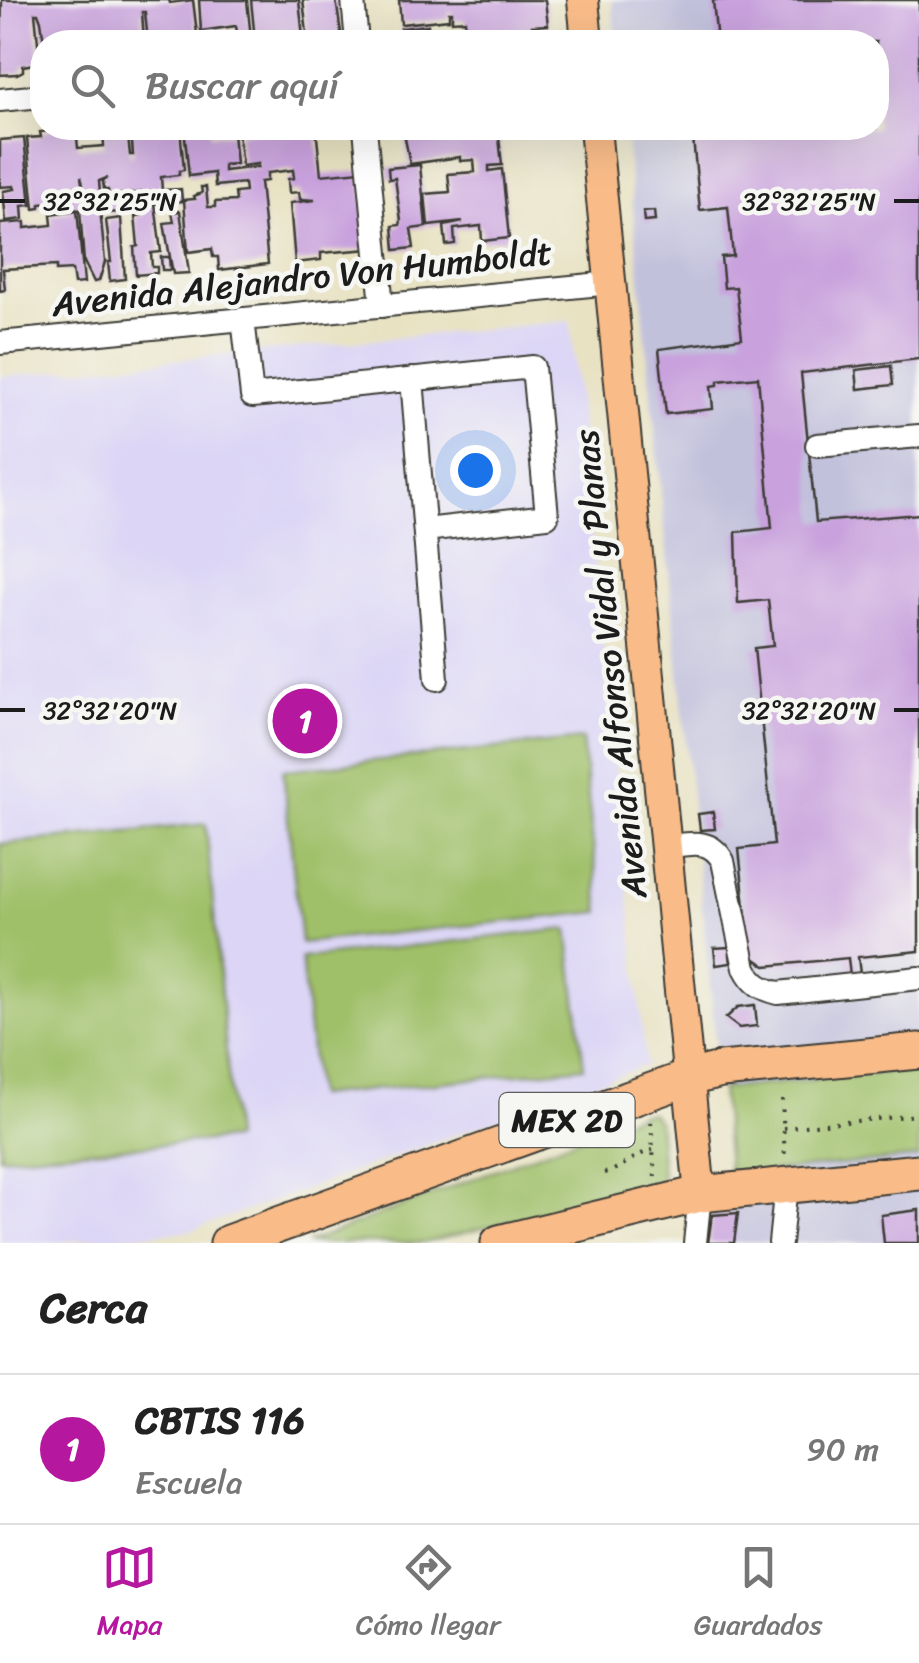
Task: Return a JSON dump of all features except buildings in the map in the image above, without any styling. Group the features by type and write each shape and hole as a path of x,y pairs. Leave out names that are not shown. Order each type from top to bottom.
{"highway":[{"name":"MEX 2D","path":"228,1243 688,1078 721,1070 919,1050"},
{"path":"499,1243 700,1194 919,1172"}],"main road":[{"path":"583,0 586,30"},
{"name":"Avenida Alfonso Vidal y Planas","path":"597,140 700,1194"}],"street":[{"path":"352,0 356,30"},
{"path":"0,100 30,97"},
{"path":"366,140 382,306"},
{"name":"Avenida Alejandro Von Humboldt","path":"0,343 611,283"},
{"path":"243,320 252,396 533,367 548,516 425,530"},
{"path":"412,379 437,679"},
{"path":"817,445 919,436"},
{"path":"666,847 706,843 716,848 724,861 745,968 752,981 764,990 778,993 919,978"},
{"path":"780,1243 786,1185"},
{"path":"695,1243 700,1194"}],"path":[{"path":"648,1090 657,1202"},
{"path":"782,1099 786,1185"},
{"path":"783,1128 919,1115"},
{"path":"604,1174 618,1170 640,1152 653,1150"}],"shaded area":[{"path":"612,0 919,0 919,1243 723,1243 732,1208 626,140 889,140 889,30 615,30"},
{"path":"570,321 646,1065 190,1231 48,1243 0,1243 0,377"}],"green space":[{"path":"582,739 600,912 301,943 283,770"},
{"path":"206,824 234,1139 0,1157 0,844"},
{"path":"568,929 584,1067 316,1096 301,958"},
{"path":"919,1069 919,1157 729,1175 721,1089"},
{"path":"642,1113 651,1113 658,1121 662,1175 659,1182 650,1186 424,1243 307,1243"}],"place":[{"name":"CBTIS 116","path":"305,721"}]}
